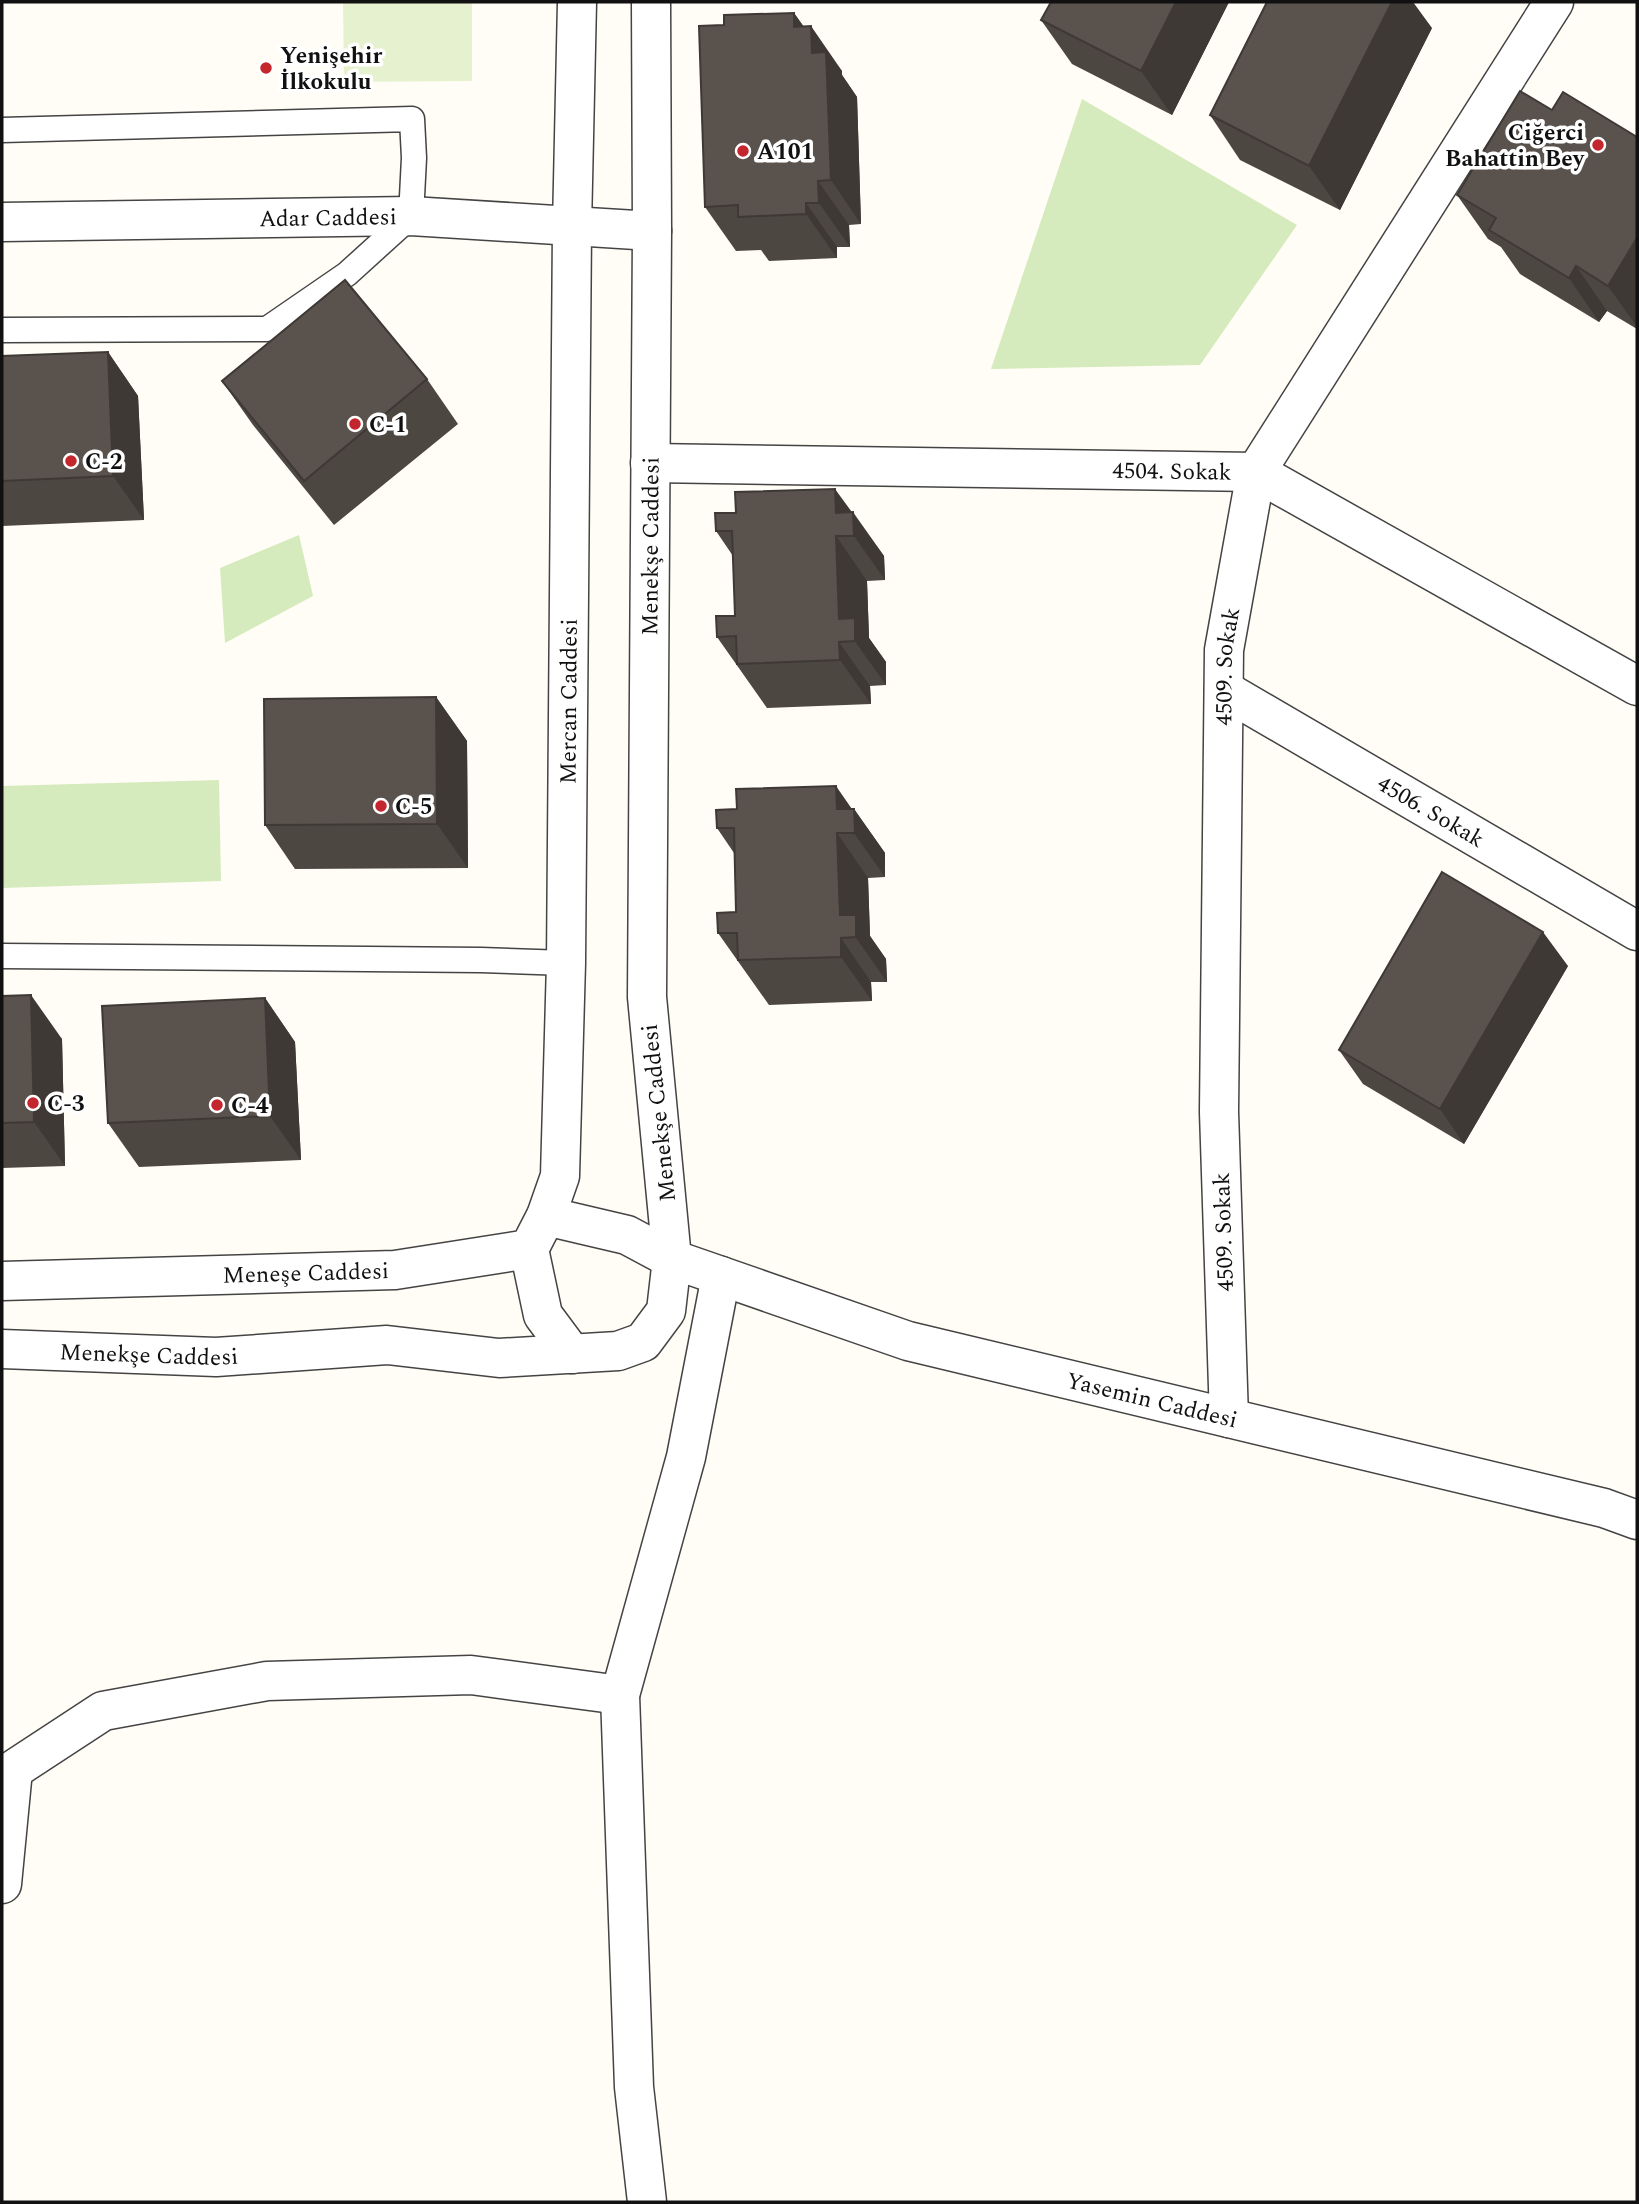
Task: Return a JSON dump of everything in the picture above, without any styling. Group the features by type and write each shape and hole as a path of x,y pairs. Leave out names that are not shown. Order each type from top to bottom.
{"street":[{"name":"Mercan Caddesi","path":"546,1216 559,1176 566,963 572,227 578,2"},
{"name":"Menekşe Caddesi","path":"2,1349 216,1357 387,1345 499,1358 572,1354 618,1351 643,1342 666,1311 672,1259 647,998 651,2"},
{"name":"4509. Sokak","path":"1228,1418 1219,1112 1224,650 1256,472 1554,2"},
{"name":"Adar Caddesi","path":"2,222 411,216 652,231"},
{"name":"4504. Sokak","path":"650,463 1256,472 1637,686"},
{"name":"4506. Sokak","path":"1224,690 1637,931"},
{"path":"572,1354 543,1315 529,1249 546,1216 627,1235 672,1259"},
{"name":"Meneşe Caddesi","path":"2,1281 395,1270 529,1249"},
{"name":"Yasemin Caddesi","path":"672,1259 908,1341 1604,1508 1637,1520"},
{"path":"646,2202 635,2087 620,1695 686,1457 721,1276"},
{"path":"2,1884 13,1770 103,1712 267,1681 471,1675 620,1695"}],"lane":[{"path":"2,130 412,119 414,158 411,216 347,274 267,329 2,330"},
{"path":"2,956 566,963"}],"green space":[{"path":"343,2 472,2 472,81 344,82"},
{"path":"1082,99 1297,225 1200,365 991,369"},
{"path":"299,535 313,596 225,643 220,568"},
{"path":"219,780 221,881 2,888 2,786"}],"building":[{"path":"1051,2 1176,2 1141,71 1041,20"},
{"path":"1267,2 1392,2 1309,166 1210,115"},
{"path":"794,13 794,27 811,26 812,53 826,52 831,180 818,181 819,203 806,203 806,214 738,217 738,205 705,207 699,26 724,25 724,15"},
{"path":"1520,91 1552,110 1563,92 1637,137 1637,238 1608,286 1576,266 1569,278 1489,230 1496,218 1457,195"},
{"path":"345,280 427,379 304,481 222,381"},
{"path":"108,352 113,476 2,481 2,356"},
{"path":"835,489 836,513 853,512 854,536 836,536 839,619 855,618 855,641 839,642 840,660 737,664 736,636 717,637 716,616 735,616 732,531 716,531 715,513 736,513 735,492"},
{"path":"436,697 437,824 265,825 264,699"},
{"path":"836,786 837,809 854,809 855,833 837,833 840,915 856,915 856,937 841,938 841,957 738,960 737,933 718,933 717,913 736,912 734,828 717,828 716,810 737,809 736,789"},
{"path":"1442,872 1543,932 1440,1109 1339,1050"},
{"path":"31,995 34,1122 2,1123 2,996"},
{"path":"265,998 270,1116 108,1123 102,1006"}],"place":[{"name":"Yenişehir İlkokulu","path":"266,68"},
{"name":"Ciğerci Bahattin Bey","path":"1598,145"},
{"name":"A101","path":"743,151"},
{"name":"C-1","path":"355,424"},
{"name":"C-2","path":"71,461"},
{"name":"C-5","path":"381,806"},
{"name":"C-3","path":"33,1103"},
{"name":"C-4","path":"217,1105"}]}
